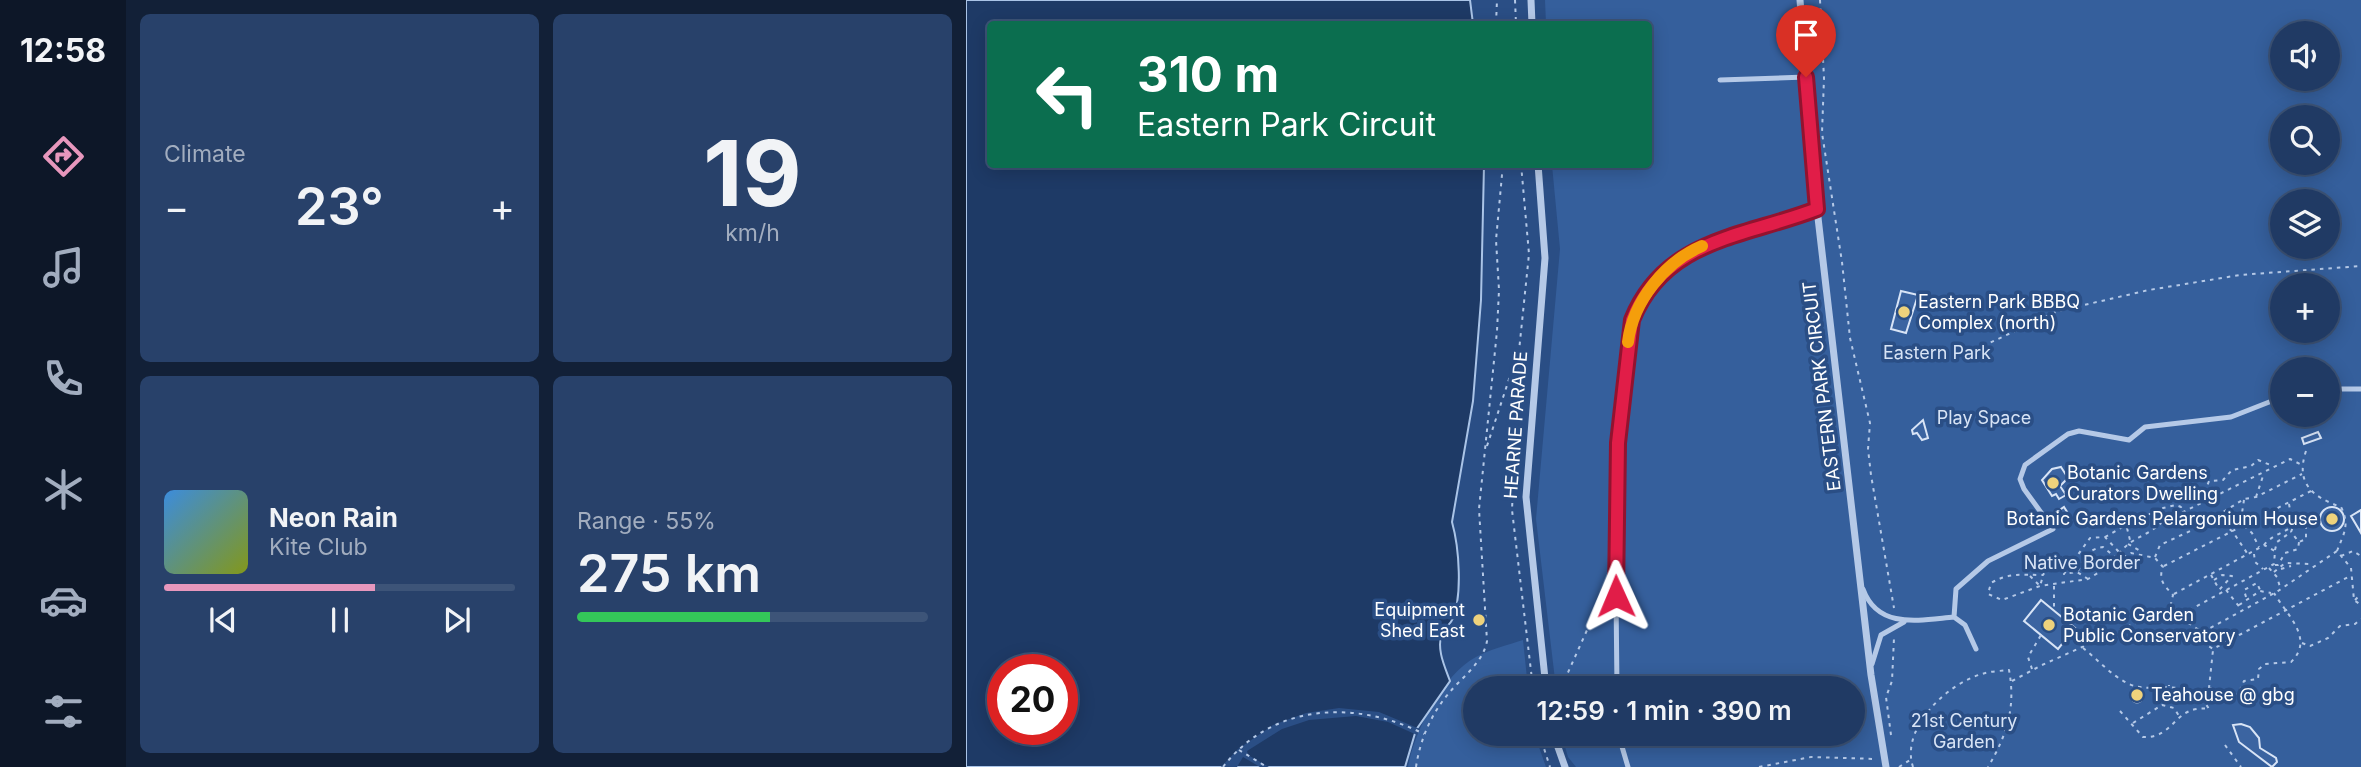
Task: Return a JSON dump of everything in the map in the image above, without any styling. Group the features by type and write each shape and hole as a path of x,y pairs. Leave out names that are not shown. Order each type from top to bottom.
{"street":[{"path":"1531,0 1532,21"},
{"name":"EASTERN PARK CIRCUIT","path":"1800,0 1817,209 1863,586 1871,675 1885,763"},
{"name":"HEARNE PARADE","path":"1538,168 1545,258 1526,497 1545,676"},
{"path":"1558,746 1565,767"}],"lane":[{"path":"1720,80 1806,77"},
{"path":"1617,676 1615,504 1621,394 1629,329 1636,309 1665,272 1688,252 1817,209"},
{"path":"2340,388 2361,389"},
{"path":"1955,617 1956,589 1974,570 2053,529 2024,489 2022,471 2025,465 2068,434 2088,431 2129,440 2144,427 2231,417 2270,402"},
{"path":"1863,586 1873,607 1894,623"},
{"path":"1871,675 1879,638 1894,623 1955,617 1965,625 1976,649"},
{"path":"1622,746 1628,767"}],"path":[{"path":"1496,21 1497,0"},
{"path":"1515,0 1516,21"},
{"path":"1819,0 1824,78 1822,133 1842,262 1850,338 1870,423 1868,449 1891,577 1894,623 1892,681 1886,697 1892,745"},
{"path":"1416,767 1424,734 1448,694 1481,657 1487,641 1479,509 1498,317 1496,240 1503,168"},
{"path":"1486,450 1519,351 1529,254 1521,168"},
{"path":"1983,346 2058,311 2149,290 2240,275 2361,267"},
{"path":"2202,632 2273,593 2337,551 2346,531 2347,519 2341,507 2320,501 2312,491 2303,473 2306,451"},
{"path":"2115,559 2129,542 2274,466 2290,459 2302,465"},
{"path":"2088,579 2077,572 2064,575 2090,538 2105,537 2109,532 2126,527 2148,514 2160,514 2166,507 2181,507 2193,493 2204,494 2209,481 2223,480 2234,469 2251,466 2258,460 2274,466"},
{"path":"2256,497 2263,472"},
{"path":"2155,558 2160,545 2212,520 2244,499 2256,497 2303,473"},
{"path":"2173,595 2162,582 2160,575 2163,567 2312,491"},
{"path":"2244,499 2242,513 2245,524 2259,548"},
{"path":"2288,503 2293,527"},
{"path":"2186,513 2197,518 2209,516 2212,520"},
{"path":"2216,517 2233,532 2248,555"},
{"path":"2220,591 2274,564 2278,565 2287,552 2298,549 2299,542 2308,535 2306,525 2298,521 2291,532 2277,542 2274,564"},
{"path":"2126,527 2129,542 2155,558 2163,567"},
{"path":"2170,608 2173,595 2248,555 2269,539 2293,527"},
{"path":"2291,532 2299,542"},
{"path":"2105,537 2119,552"},
{"path":"2264,545 2275,551"},
{"path":"2077,572 2087,552 2094,548 2103,547 2115,559"},
{"path":"2337,551 2351,568 2354,600 2361,606"},
{"path":"2341,556 2353,551 2361,555"},
{"path":"2043,575 2016,573 2003,576 1991,583 1988,594 2002,600 2040,586 2088,579 2115,559 2130,552 2143,553"},
{"path":"2253,552 2255,562 2264,570"},
{"path":"2040,586 2051,562 2062,560 2070,566"},
{"path":"2274,572 2284,563 2314,564"},
{"path":"2280,568 2286,570 2292,565"},
{"path":"2269,568 2274,572 2280,587"},
{"path":"2029,575 2040,586"},
{"path":"2211,575 2220,591"},
{"path":"2011,681 2170,608 2186,612 2220,591 2232,576 2220,576 2214,580"},
{"path":"2220,576 2226,583"},
{"path":"2213,649 2350,576"},
{"path":"2247,598 2244,590 2251,584 2257,583 2260,591"},
{"path":"2053,584 2054,611"},
{"path":"2226,590 2243,611"},
{"path":"2208,688 2228,697 2239,692 2244,681 2258,679 2259,669 2265,664 2291,662 2297,656 2301,642 2299,630 2273,593 2260,591 2239,605"},
{"path":"2354,600 2361,594"},
{"path":"2186,612 2187,622 2202,632 2204,643 2213,649"},
{"path":"1566,676 1592,619 1616,616"},
{"path":"2301,642 2310,646 2328,638 2340,626 2355,624 2361,619"},
{"path":"2032,670 2028,657 2041,635"},
{"path":"2083,648 2128,684 2157,688 2169,685 2191,690 2201,697 2209,709 2196,707 2181,713 2170,728 2152,738 2143,737 2120,711"},
{"path":"2201,697 2208,688 2213,649"},
{"path":"1913,767 1911,760 1917,729 1931,708 1958,685 1982,674 2010,670 2013,710 2002,743 1988,767"},
{"path":"2169,685 2168,704 2179,717"},
{"path":"2132,723 2168,704"},
{"path":"1223,767 1238,750 1275,726 1296,717 1322,711 1345,710 1381,716 1424,734"},
{"path":"2225,745 2241,767"},
{"path":"1543,746 1549,767"},
{"path":"1238,750 1267,767"},
{"path":"1759,767 1811,757 1885,763 1894,757 1894,767"},
{"path":"1899,767 1911,760"}],"green space":[{"name":"Eastern Park","path":"1545,0 2361,0 2361,767 1576,767 1568,757 1565,746 1865,746 1865,676 1555,676 1536,519 1560,249 1552,168 1652,168 1652,21 1546,21"},
{"path":"1523,640 1527,676 1463,676 1463,746 1539,746 1546,767 1408,767 1423,721 1452,676 1464,665 1493,649"}],"shaded area":[{"path":"966,0 1470,0 1473,21 987,21 987,168 1484,168 1481,300 1473,401 1452,522 1458,558 1458,598 1452,620 1440,639 1442,658 1450,681 1416,730 1405,767 966,767"}],"pier":[{"path":"1339,708 1379,712 1420,729 1417,735 1388,722 1356,716 1309,720 1282,729 1247,751 1248,755 1269,767 1260,767 1243,757 1237,767 1221,767 1238,749 1273,725 1306,713"}],"building":[{"name":"Eastern Park BBBQ Complex (north)","path":"1901,291 1918,295 1906,333 1891,329"},
{"path":"1923,420 1928,438 1922,440 1917,433 1913,434 1912,430"},
{"path":"2318,432 2321,438 2304,444 2302,438"},
{"name":"Botanic Gardens Curators Dwelling","path":"2061,467 2068,478 2060,486 2066,495 2059,499 2056,494 2052,496 2042,480 2052,469"},
{"path":"2064,507 2069,515 2063,519 2066,523 2063,525 2055,513"},
{"name":"Botanic Gardens Pelargonium House","path":"2332,507 2343,514 2344,519 2337,530 2332,531 2321,524 2320,519 2327,508"},
{"path":"2361,510 2361,533 2351,516"},
{"name":"Botanic Garden Public Conservatory","path":"2041,600 2075,628 2058,649 2024,621"},
{"path":"2137,692 2141,693 2141,701 2137,702 2133,701 2132,697 2133,693"},
{"path":"2233,725 2250,727 2259,738 2260,748 2276,758 2277,762 2272,767 2239,742"}],"slow traffic":[{"path":"1628,342 1632,320 1645,296 1675,261 1702,246"}],"place":[{"name":"Eastern Park BBBQ Complex (north)","path":"1904,312"},
{"name":"Botanic Gardens Curators Dwelling","path":"2053,483"},
{"name":"Botanic Gardens Pelargonium House","path":"2332,519"},
{"name":"Equipment Shed East","path":"1479,620"},
{"name":"Botanic Garden Public Conservatory","path":"2049,625"},
{"name":"Teahouse @ gbg","path":"2137,695"}],"route":[{"path":"1616,596 1615,504 1618,443 1621,394 1632,320 1639,304 1665,272 1688,252 1817,209 1806,77"}],"park label":[{"name":"Play Space","path":"1984,418"},
{"name":"Native Border","path":"2082,563"},
{"name":"21st Century Garden","path":"1964,731"}]}
